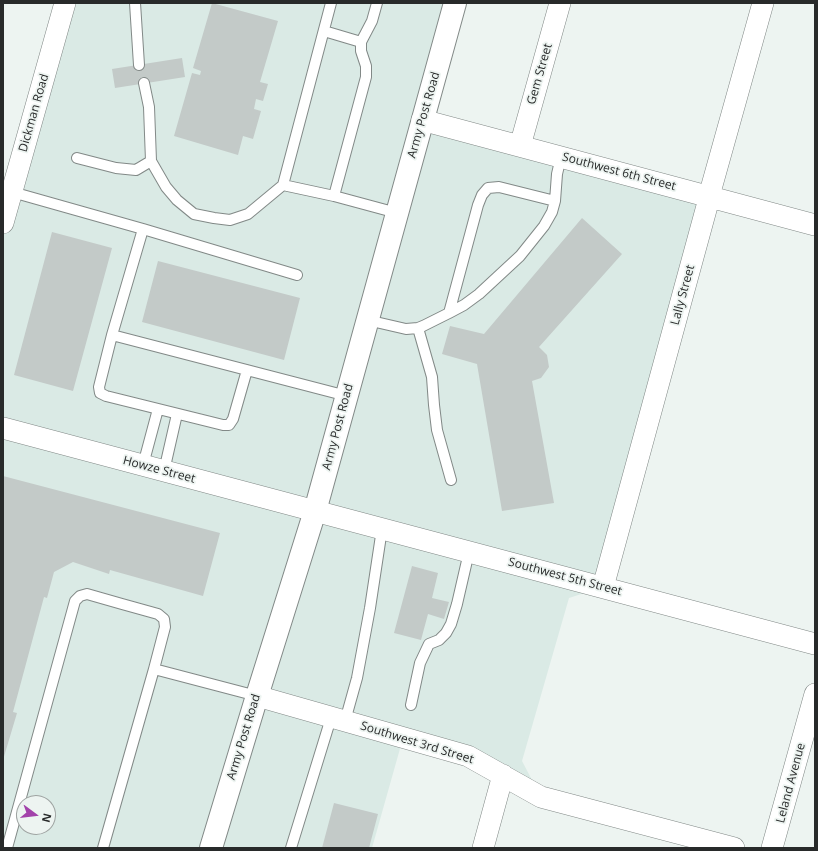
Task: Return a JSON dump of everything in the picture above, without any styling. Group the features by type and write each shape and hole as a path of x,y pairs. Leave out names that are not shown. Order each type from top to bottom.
{"main road":[{"name":"Army Post Road","path":"211,848 315,511 455,3"}],"street":[{"name":"Dickman Road","path":"3,223 65,3"},
{"name":"Gem Street","path":"520,146 560,3"},
{"name":"Lally Street","path":"603,587 763,3"},
{"name":"Southwest 6th Street","path":"422,120 815,225"},
{"name":"Howze Street","path":"3,429 315,511"},
{"name":"Southwest 5th Street","path":"315,511 815,644"},
{"name":"Leland Avenue","path":"772,848 815,694"},
{"name":"Southwest 3rd Street","path":"257,696 468,756 541,796 734,848"},
{"path":"483,848 503,775"}],"lane":[{"path":"135,3 139,65"},
{"path":"144,83 148,107 151,161 166,187 177,200 194,214 230,220 248,214 283,185 331,3"},
{"path":"334,196 366,77 366,66 361,42 372,21 377,3"},
{"path":"324,31 361,42"},
{"path":"367,320 406,329 418,328 464,305 480,294 520,256 544,226 552,212 555,201 557,174 561,157"},
{"path":"77,158 116,168 136,170 151,161"},
{"path":"283,185 334,196 397,213"},
{"path":"449,313 478,205 482,195 488,188 499,187 555,201"},
{"path":"12,192 297,275"},
{"path":"142,230 112,335 99,387 100,393 106,396 177,414 223,425 229,425 233,420 247,370"},
{"path":"418,328 432,377 438,430 452,480"},
{"path":"112,335 347,396"},
{"path":"143,465 158,409"},
{"path":"164,471 177,414"},
{"path":"291,848 338,719 357,678 370,608 382,529"},
{"path":"411,704 420,663 429,644 439,640 446,633 450,624 457,604 469,552"},
{"path":"7,848 75,601 80,596 87,594 158,614 164,619 165,627 103,848"},
{"path":"154,669 257,696"}],"shaded area":[{"path":"65,3 455,3 423,120 709,196 603,587 569,598 522,761 541,797 403,738 372,848 3,848 3,223"}],"building":[{"path":"212,3 278,21 260,82 268,84 263,101 256,99 254,109 261,111 253,139 243,136 238,155 174,136 192,73 200,75 201,71 193,68"},
{"path":"182,58 185,77 115,88 112,69"},
{"path":"582,218 622,254 539,347 547,355 549,367 541,378 532,381 554,503 502,511 477,364 442,354 450,326 484,334"},
{"path":"52,232 112,248 73,391 14,375"},
{"path":"158,261 300,298 284,360 142,322"},
{"path":"3,476 220,533 203,596 110,570 109,574 73,562 54,572 47,598 44,597 13,712 17,713 3,760"},
{"path":"412,566 438,573 432,598 449,602 444,619 428,614 421,640 394,633"},
{"path":"334,803 378,814 369,848 322,848"}]}
